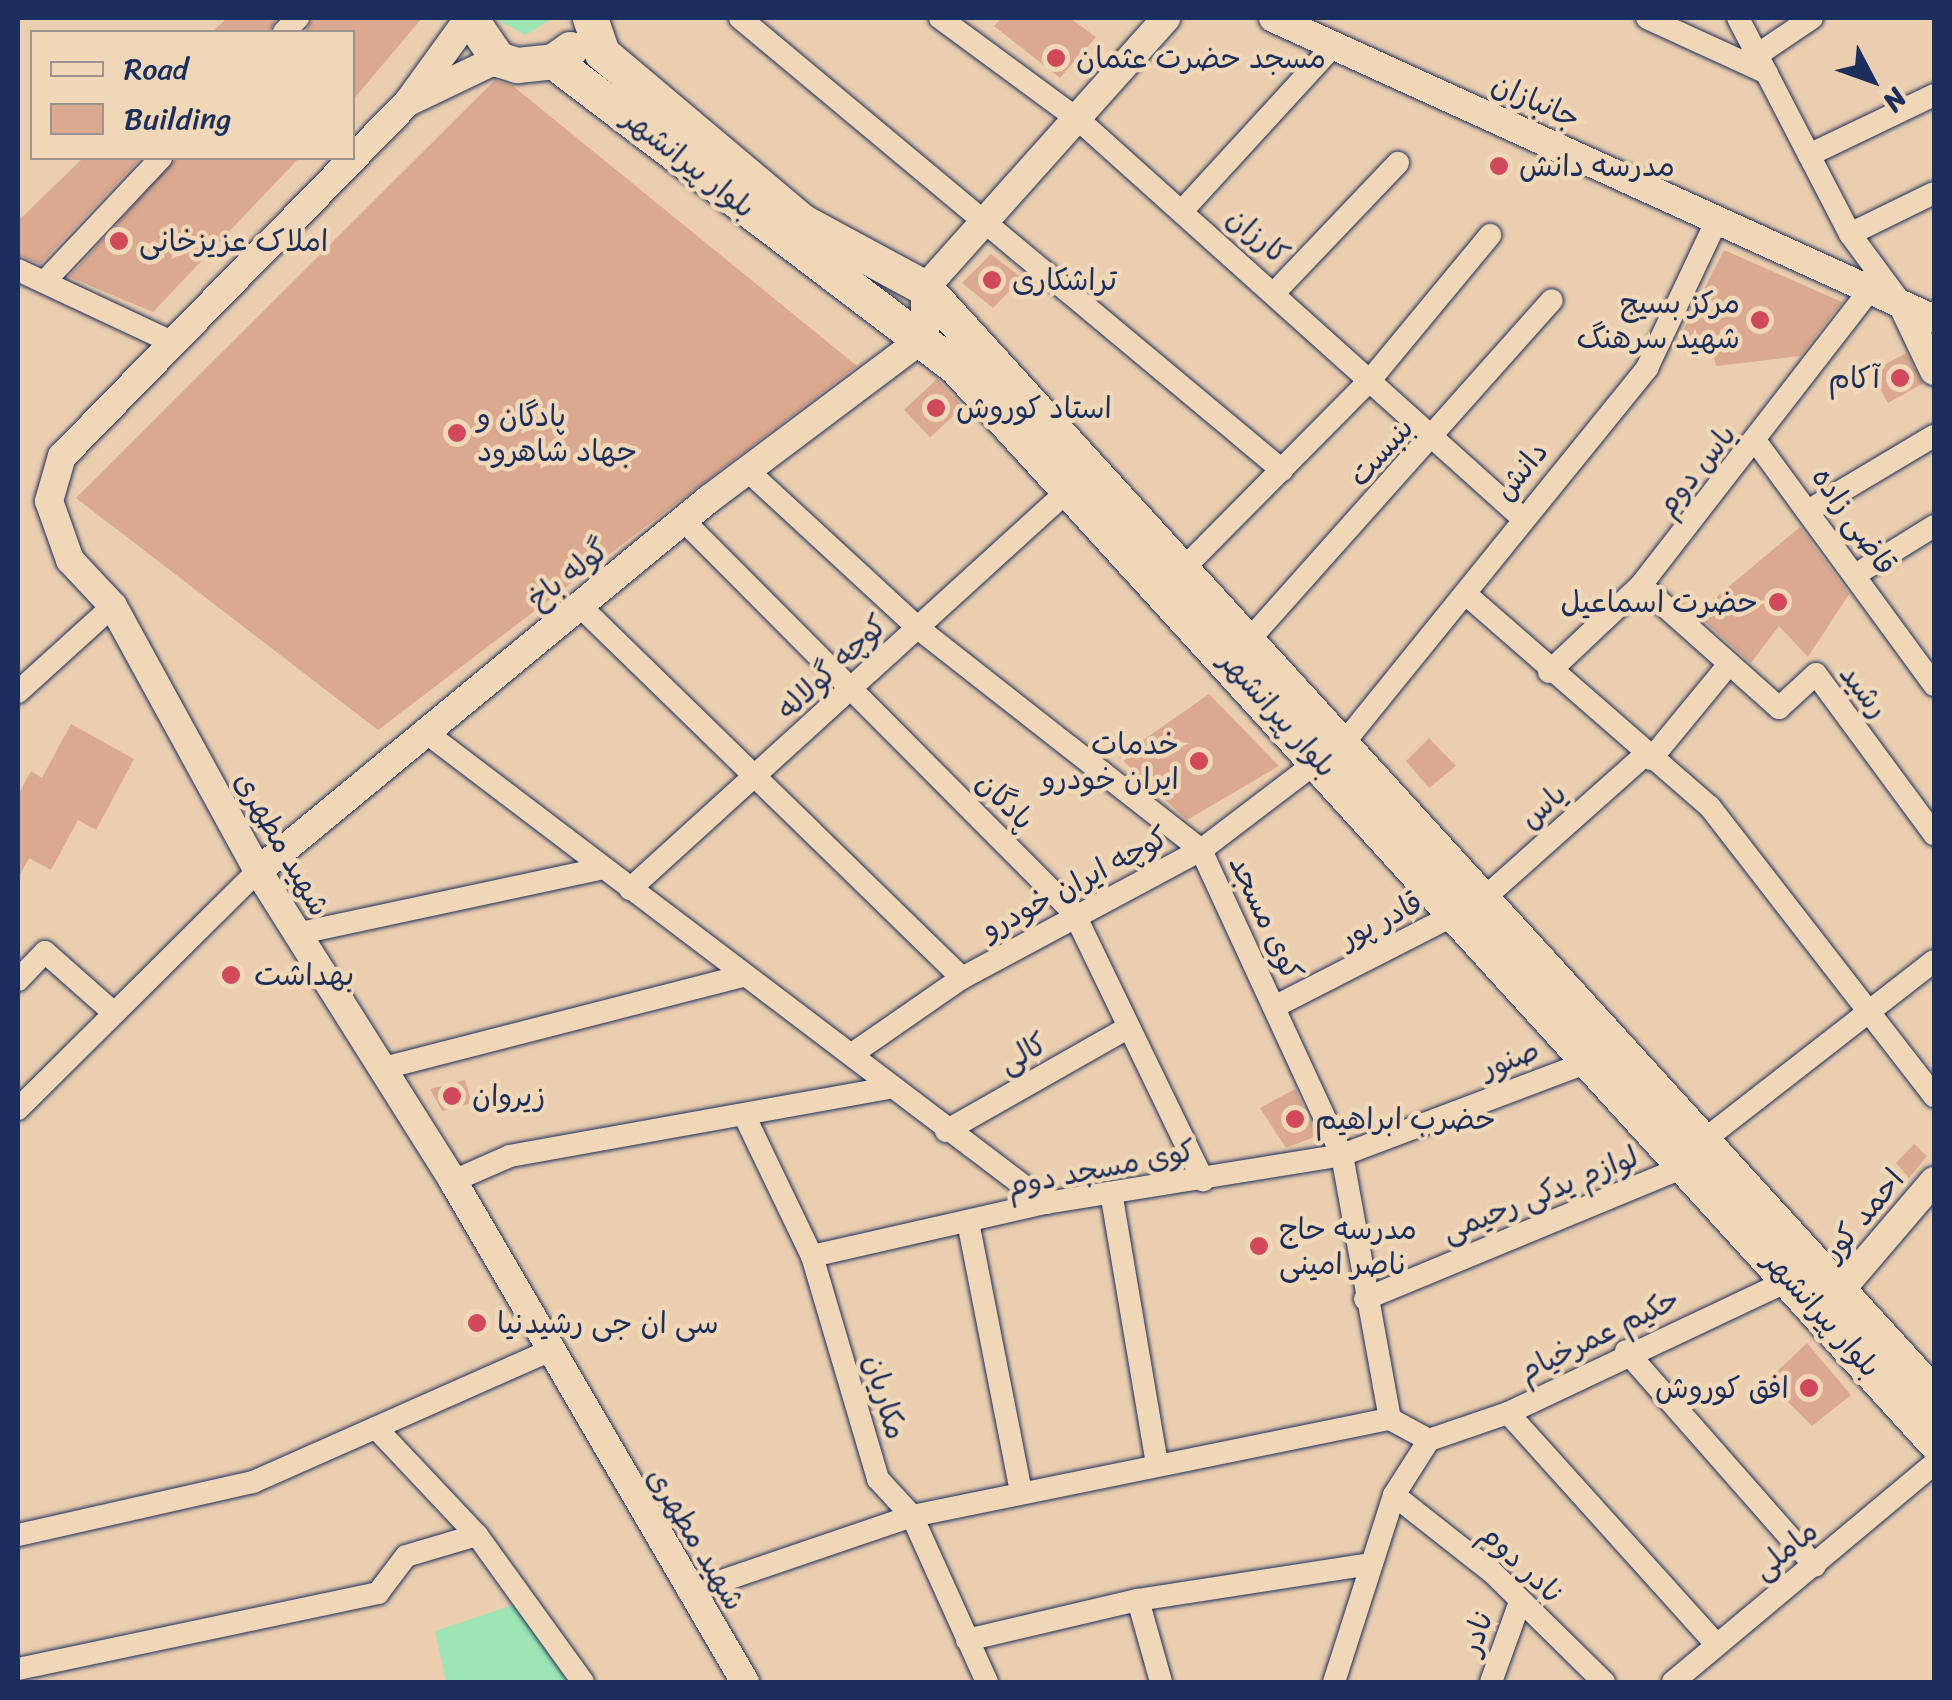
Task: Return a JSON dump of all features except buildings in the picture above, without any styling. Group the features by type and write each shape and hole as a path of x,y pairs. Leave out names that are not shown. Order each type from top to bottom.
{"main road":[{"path":"470,18 498,59 553,61 588,18"},
{"name":"بلوار پیرانشهر","path":"588,18 602,53 803,222 925,288 1186,566 1249,640 1330,752"},
{"name":"بلوار پیرانشهر","path":"553,61 925,336 1330,752 1693,1154 1832,1301 1934,1395"},
{"name":"بلوار پیرانشهر","path":"1470,908 1588,1062 1693,1154 1792,1278 1832,1301 1934,1441"}],"street":[{"path":"408,102 470,18"},
{"path":"740,18 988,218 1282,470"},
{"name":"کارزان","path":"940,18 1080,121 1276,291 1432,440 1521,517"},
{"path":"925,336 925,288 1080,121 1166,18"},
{"name":"جانبازان","path":"1273,18 1934,319"},
{"path":"1647,18 1686,25 1762,64"},
{"path":"1738,18 1850,234 1903,306 1934,370"},
{"path":"1762,64 1812,18"},
{"path":"1182,212 1334,45"},
{"path":"408,102 498,59"},
{"path":"1810,155 1934,95"},
{"name":"شهید مطهری","path":"355,156 408,102"},
{"path":"45,281 159,160"},
{"name":"شهید مطهری","path":"351,160 62,456 48,502 70,560 114,606 258,871 380,1070 453,1180 548,1351 745,1682"},
{"path":"1276,291 1398,163"},
{"path":"1850,234 1934,193"},
{"name":"دانش","path":"1330,752 1468,596 1521,517 1647,368 1718,218"},
{"path":"1186,566 1371,379 1490,235"},
{"path":"18,270 174,342"},
{"name":"یاس دوم","path":"1548,672 1641,585 1757,443 1871,289"},
{"name":"بنبست","path":"1249,640 1432,440 1552,300"},
{"name":"گوله باخ","path":"258,871 685,522 925,336"},
{"path":"1813,508 1934,436"},
{"name":"قاضی زاده","path":"1757,443 1813,508 1855,575 1931,674"},
{"name":"کوی مسجد","path":"749,472 918,628 1202,850 1342,1155 1390,1419"},
{"name":"کوچه گولاله","path":"630,889 1073,486"},
{"name":"پادگان","path":"685,522 1074,912 1203,1180"},
{"path":"1855,575 1934,526"},
{"name":"رشید","path":"1641,585 1779,708 1816,674 1934,834"},
{"path":"1468,596 1548,672 1710,807 1934,1096"},
{"path":"18,692 114,606"},
{"path":"581,607 962,978"},
{"name":"یاس","path":"1470,908 1648,757 1729,664"},
{"path":"428,734 599,869 855,1052 888,1088 1046,1203"},
{"name":"کوچه ایران خودرو","path":"855,1052 962,978 1074,912 1202,850 1330,752"},
{"path":"296,934 599,869"},
{"path":"18,1108 258,871"},
{"name":"قادر پور","path":"1274,1006 1470,908"},
{"path":"18,980 45,952 114,1014"},
{"name":"لوازم یدکی رحیمی","path":"1365,1298 1693,1154 1867,1010 1934,960"},
{"path":"380,1070 745,976"},
{"name":"کالی","path":"946,1131 1129,1027"},
{"name":"صنور","path":"1342,1155 1588,1062"},
{"path":"453,1180 510,1156 745,1117 888,1088"},
{"name":"مکاریان","path":"745,1117 812,1256 878,1478 912,1516 986,1682"},
{"name":"کوی مسجد دوم","path":"812,1256 969,1227 1046,1203 1112,1198 1342,1155"},
{"name":"احمد کور","path":"1832,1301 1934,1181"},
{"path":"1112,1198 1157,1463"},
{"path":"969,1227 1021,1493"},
{"name":"حکیم عمرخیام","path":"1429,1440 1508,1413 1626,1351 1792,1278"},
{"path":"18,1535 253,1482 548,1351"},
{"path":"1626,1351 1815,1566"},
{"path":"1508,1413 1715,1644"},
{"path":"689,1592 912,1516 1157,1463 1390,1419 1429,1440 1394,1495 1334,1682"},
{"path":"376,1428 478,1535 583,1682"},
{"name":"ماملی","path":"1673,1682 1934,1464"},
{"name":"نادر دوم","path":"1394,1495 1520,1602 1604,1682"},
{"path":"18,1670 378,1593 406,1556 478,1535"},
{"path":"967,1640 1138,1600 1370,1564"},
{"path":"1138,1600 1161,1682"},
{"name":"نادر","path":"1491,1682 1520,1602"}],"green space":[{"path":"495,18 553,18 525,35"},
{"path":"516,1604 568,1682 446,1682 435,1631"}],"place":[{"name":"مسجد حضرت عثمان","path":"1056,58"},
{"name":"مدرسه دانش","path":"1499,166"},
{"name":"املاک عزیزخانی","path":"119,241"},
{"name":"تراشکاری","path":"992,280"},
{"name":"مرکز بسیج شهید سرهنگ","path":"1760,320"},
{"name":"آکام","path":"1900,378"},
{"name":"استاد کوروش","path":"936,408"},
{"name":"پادگان و جهاد شاهرود","path":"457,433"},
{"name":"حضرت اسماعیل","path":"1778,602"},
{"name":"خدمات ایران خودرو","path":"1199,761"},
{"name":"بهداشت","path":"231,975"},
{"name":"زیروان","path":"452,1096"},
{"name":"حضرب ابراهیم","path":"1295,1119"},
{"name":"مدرسه حاج ناصر امینی","path":"1259,1246"},
{"name":"سی ان جی رشیدنیا","path":"477,1323"},
{"name":"افق کوروش","path":"1809,1388"}]}
